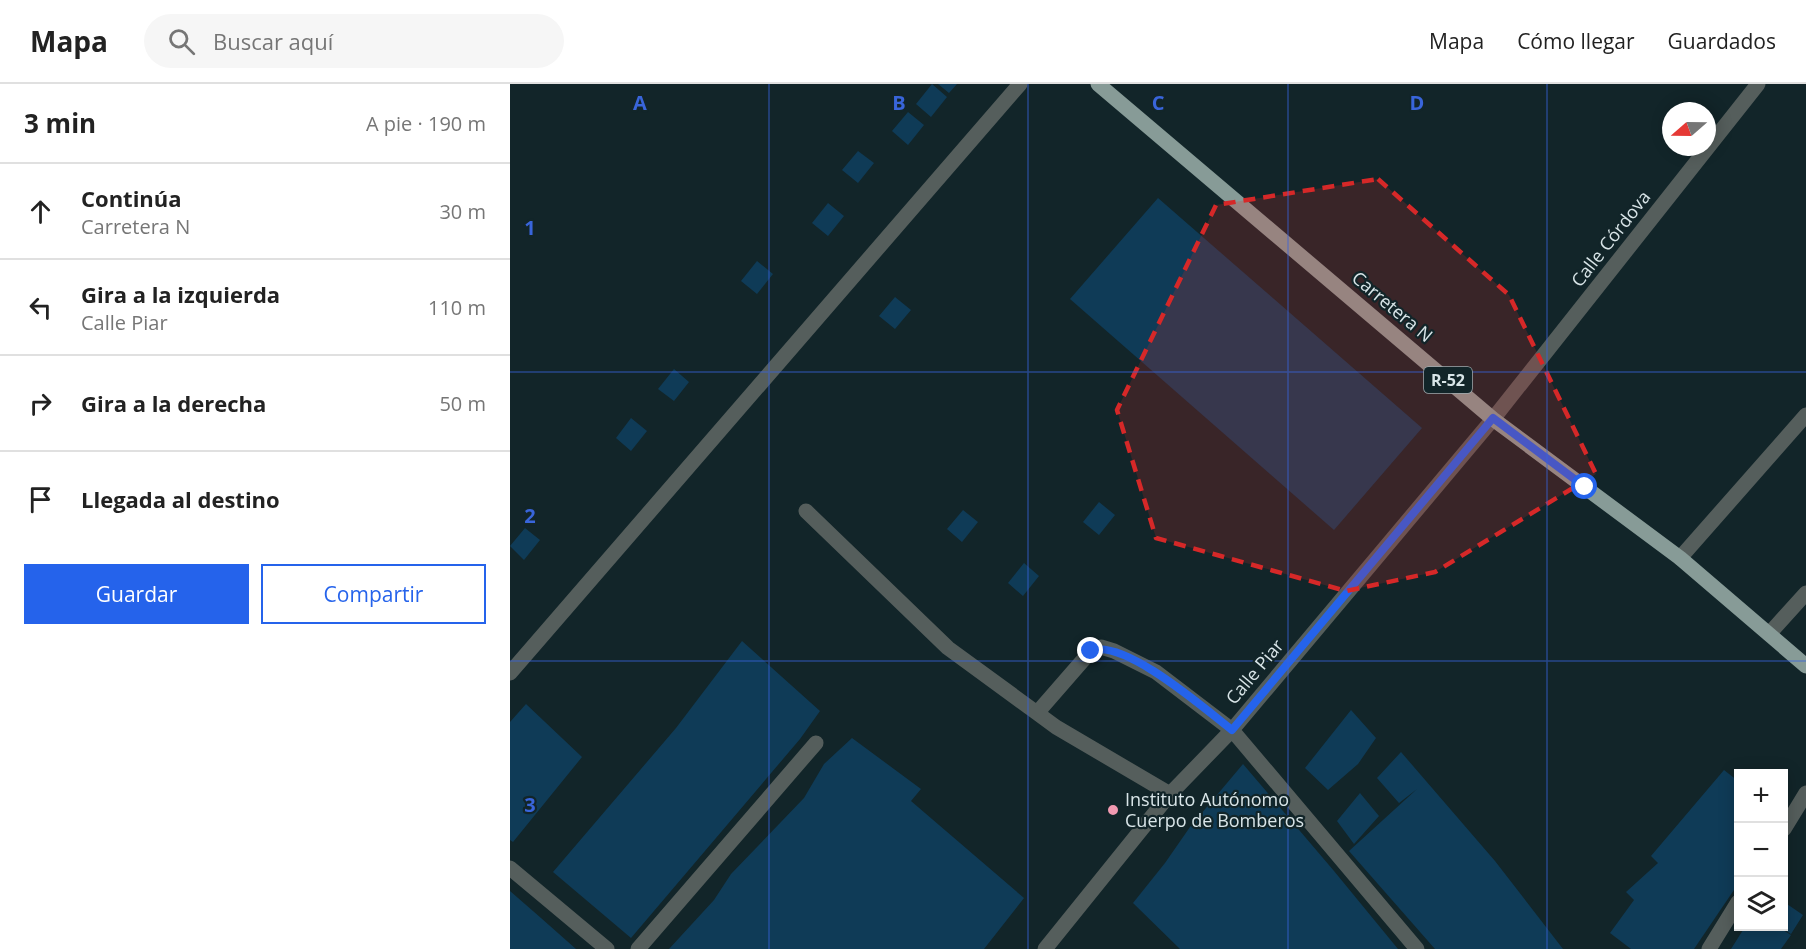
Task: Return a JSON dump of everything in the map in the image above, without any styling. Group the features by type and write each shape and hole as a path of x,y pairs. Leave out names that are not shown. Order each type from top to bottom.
{"main road":[{"name":"Carretera N","path":"1098,84 1493,418 1680,558 1806,666"}],"street":[{"path":"510,673 1020,84"},
{"name":"Calle Córdova","path":"1493,418 1758,84"},
{"path":"1680,558 1806,415"},
{"name":"Calle Piar","path":"1045,949 1170,794 1232,730 1493,418"},
{"path":"806,511 948,648 1056,727 1170,794"},
{"path":"1769,634 1806,593"},
{"path":"1037,713 1091,651 1101,647 1156,672 1232,730 1417,949"},
{"path":"638,949 816,743"},
{"path":"1788,823 1806,793"},
{"path":"510,868 607,949"},
{"path":"1709,949 1734,908"}],"highlighted area":[{"path":"1378,179 1509,295 1596,474 1435,572 1346,591 1156,538 1117,410 1216,205"}],"building":[{"path":"932,84 947,97 931,117 916,104"},
{"path":"938,84 957,84 949,93"},
{"path":"908,112 924,125 908,145 892,131"},
{"path":"858,151 874,163 858,183 842,170"},
{"path":"1158,198 1422,428 1334,530 1070,299"},
{"path":"828,203 844,216 828,236 812,223"},
{"path":"757,261 773,274 757,294 741,281"},
{"path":"895,297 911,310 895,329 879,316"},
{"path":"674,369 689,382 674,401 658,389"},
{"path":"631,418 647,431 631,451 616,438"},
{"path":"1099,502 1115,515 1099,535 1083,522"},
{"path":"963,510 978,522 962,542 947,529"},
{"path":"525,528 540,540 524,560 510,546"},
{"path":"1024,563 1039,576 1023,596 1008,583"},
{"path":"742,641 820,711 800,739 631,938 553,872 676,728"},
{"path":"526,704 582,757 513,842 510,840 510,722"},
{"path":"1351,710 1376,738 1358,764 1328,790 1305,768"},
{"path":"852,738 921,789 911,801 1024,898 984,949 669,949 714,900 731,874 804,798 824,764"},
{"path":"1401,752 1495,861 1563,949 1435,949 1349,851 1417,789 1399,803 1377,778"},
{"path":"1243,764 1398,949 1180,949 1133,903 1190,827"},
{"path":"1724,770 1734,778 1734,890 1694,949 1631,949 1610,933 1634,900 1626,892 1658,863 1651,856"},
{"path":"1360,793 1379,816 1354,844 1337,821"},
{"path":"510,891 541,918 576,949 510,949"},
{"path":"1788,905 1803,915 1791,934 1786,931"},
{"path":"1742,931 1784,931 1791,935 1781,949 1731,949"}],"place":[{"name":"Instituto Autónomo Cuerpo de Bomberos","path":"1113,810"}],"route":[{"path":"1091,651 1101,647 1114,651 1156,672 1232,730 1493,418 1585,487"}]}
